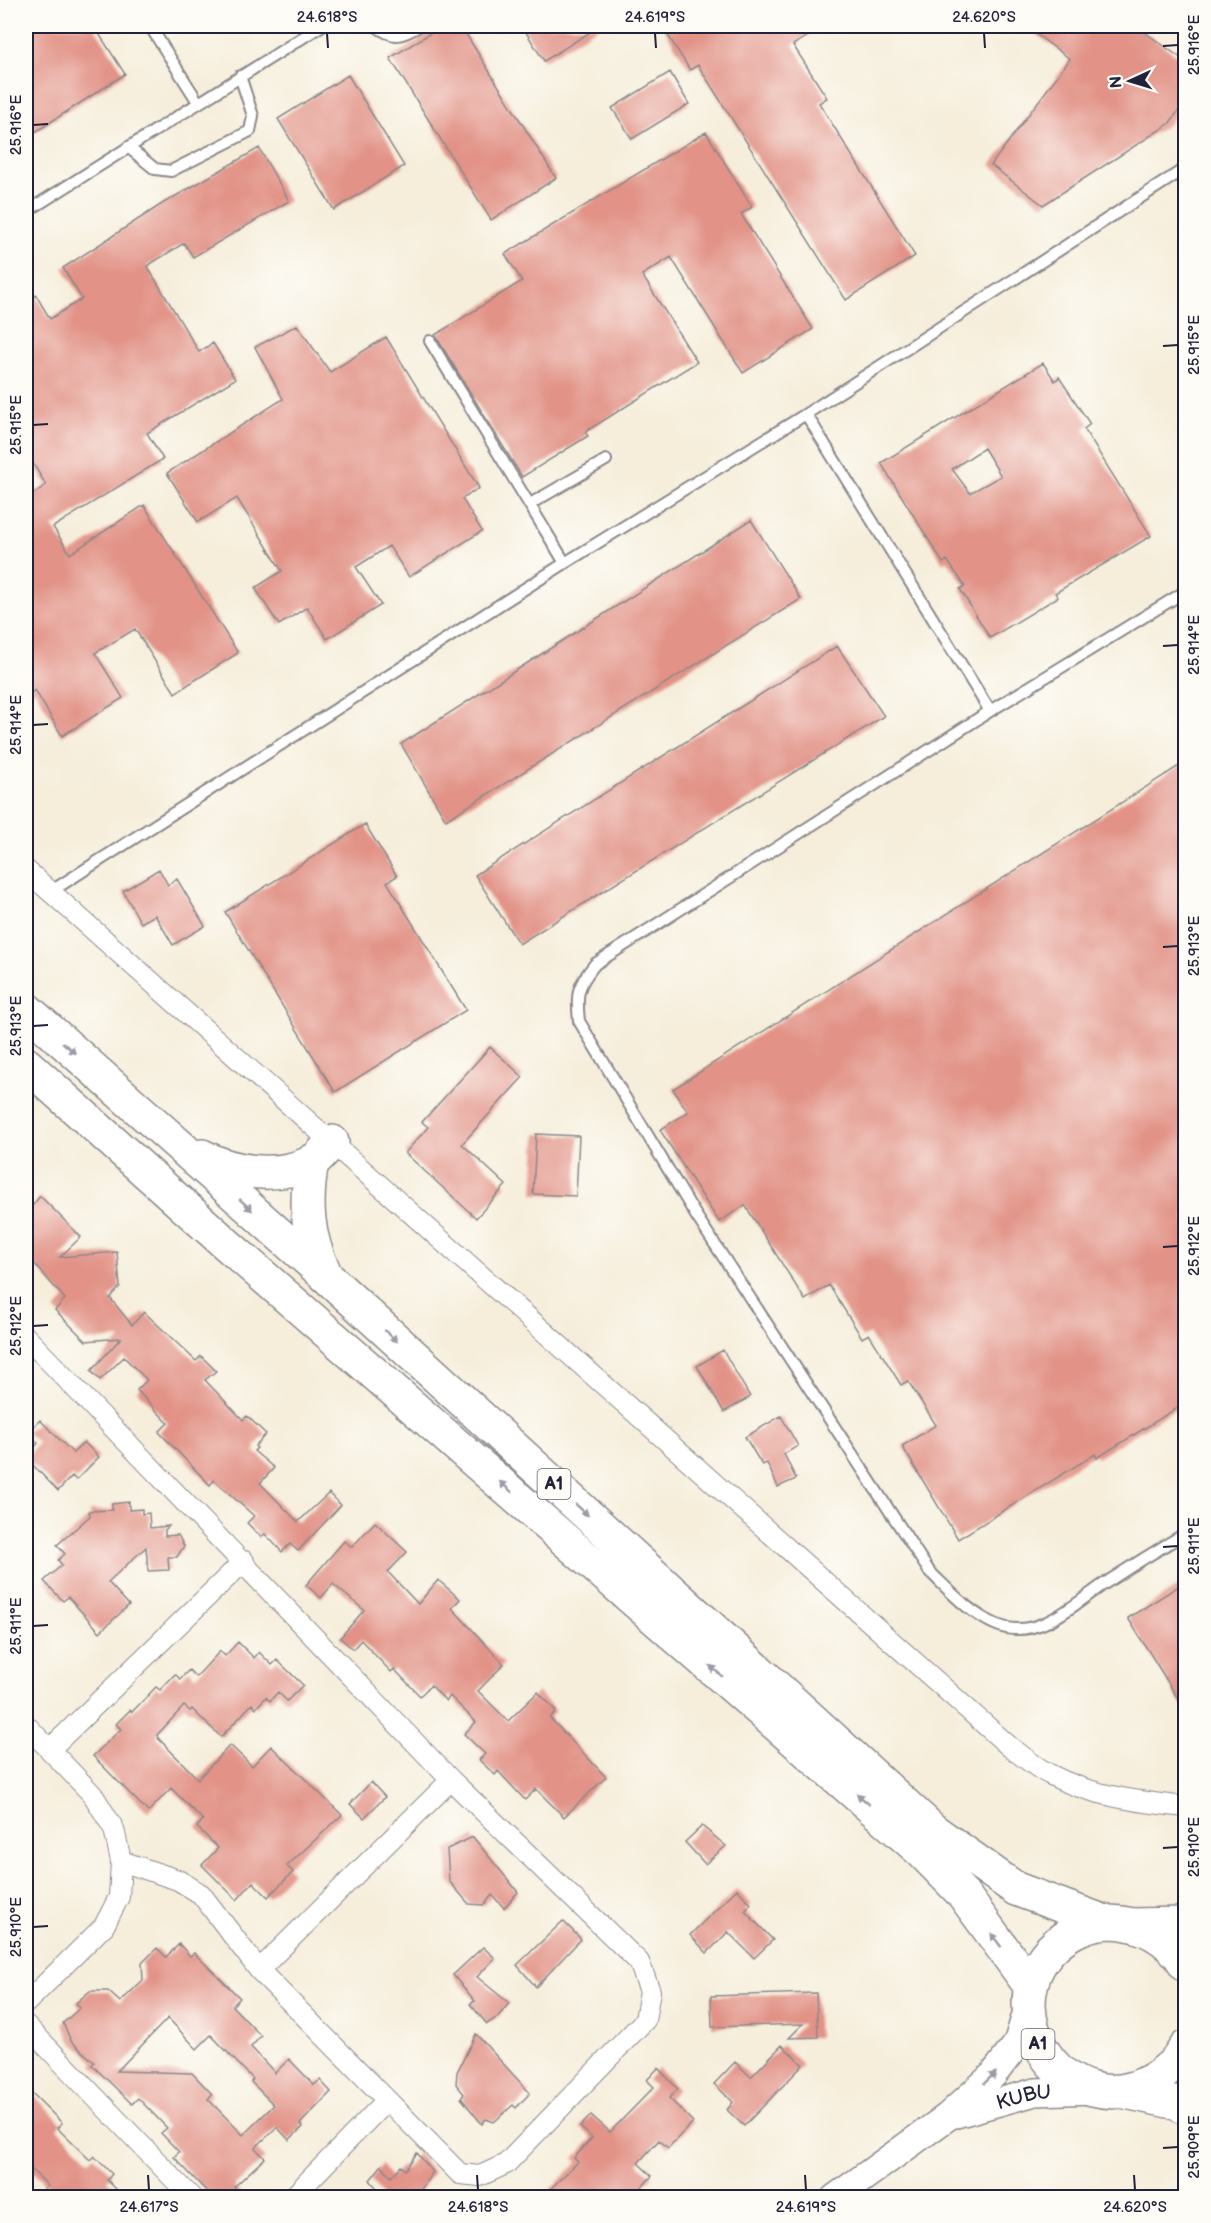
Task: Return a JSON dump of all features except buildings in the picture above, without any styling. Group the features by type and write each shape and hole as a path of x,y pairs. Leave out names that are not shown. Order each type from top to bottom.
{"highway":[{"name":"A1","path":"26,1009 327,1277 934,1831 1016,1889 1114,1922 1145,1928 1164,1940 1185,1965"},
{"name":"A1","path":"26,1064 242,1257 921,1851 963,1894 1030,1996 1035,2039 1050,2061 1070,2079 1111,2090 1173,2102 1185,2108"},
{"path":"158,1126 203,1157 228,1168 246,1172 269,1171 322,1152"},
{"path":"322,1152 307,1192 309,1234 327,1277"},
{"path":"1030,1996 1036,1971 1057,1942 1088,1925 1114,1922"},
{"path":"1111,2090 1143,2085 1164,2073 1185,2047"}],"main road":[{"path":"1114,1922 1185,1921"},
{"name":"KUBU","path":"835,2198 947,2117 1010,2057 1017,2044 1030,1996"},
{"name":"KUBU","path":"947,2117 1035,2092 1111,2090"}],"street":[{"path":"26,870 322,1152 1010,1747 1047,1773 1066,1782 1114,1796 1185,1807"},
{"path":"26,1337 244,1561 451,1780 639,1962 650,1991 645,2020 506,2164 480,2176 460,2174 259,1970 201,1894 178,1880 121,1861"},
{"path":"51,1749 244,1561"},
{"path":"26,1725 51,1749 99,1804 114,1829 121,1861 119,1897 104,1926 26,2003"},
{"path":"259,1970 451,1780"},
{"path":"26,2025 192,2198"},
{"path":"292,2198 386,2101"}],"lane":[{"path":"150,26 198,102"},
{"path":"26,212 321,26"},
{"path":"376,26 391,36 403,36 419,26"},
{"path":"128,147 156,169 171,171 250,131 253,116 240,76"},
{"path":"50,892 566,562 806,414 1185,168"},
{"path":"430,341 566,562"},
{"path":"806,414 990,711"},
{"path":"530,504 606,460"},
{"path":"1185,591 990,711 595,964 580,982 577,1001 579,1021 695,1214 929,1571 975,1615 999,1626 1026,1629 1058,1617 1106,1583 1185,1533"}]}
